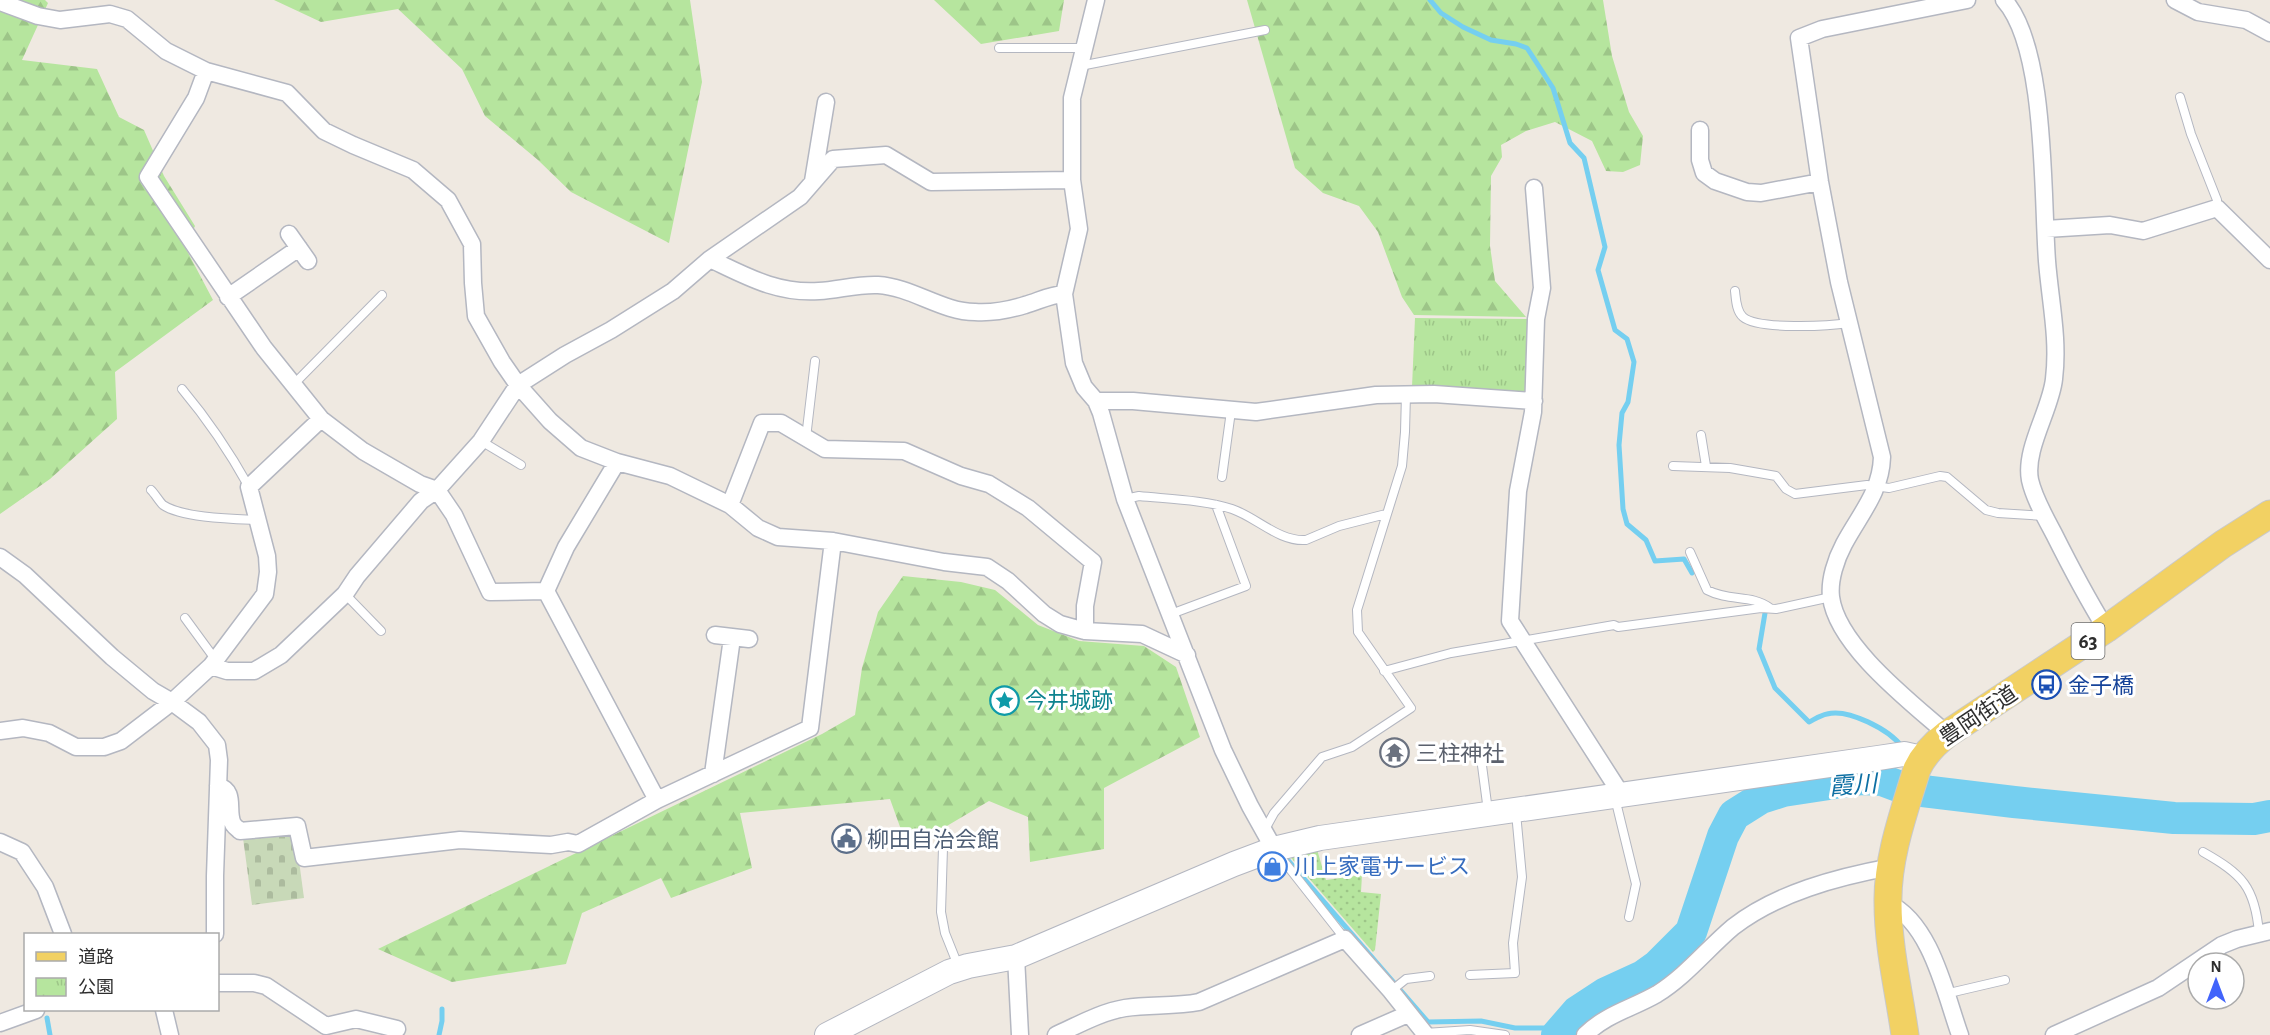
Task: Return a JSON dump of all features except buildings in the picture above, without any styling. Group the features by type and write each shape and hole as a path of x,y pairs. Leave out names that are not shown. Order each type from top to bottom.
{"main road":[{"name":"豊岡街道","path":"1915,778 1934,744 1947,734 2106,629 2223,544 2270,514"},
{"path":"1905,1035 1888,903 1891,867 1915,778"}],"street":[{"path":"1096,0 1072,98 1072,180 1079,229 1064,294 1074,363 1084,387 1096,401 1125,499 1223,750 1250,807 1269,840"},
{"path":"1947,734 1900,695 1862,654 1839,622 1831,597 1830,586 1838,556 1878,486 1882,472 1882,457 1839,282 1820,182 1799,38 1822,28 1967,0"},
{"path":"2004,0 2019,23 2032,67 2038,105 2054,331 2054,381 2029,469 2030,481 2044,516 2106,629"},
{"path":"2175,0 2198,12 2246,20 2270,33"},
{"path":"0,2 38,16 60,20 110,14 127,19 166,51 206,71 287,93 324,130 413,170 448,200 472,244 472,283 476,316 502,362 518,385 550,421 581,448 617,462 670,476 730,506 758,528 778,537 833,541 944,562 987,567 1008,581 1044,614 1060,624 1085,631 1142,634 1187,655"},
{"path":"206,71 196,98 148,177 264,348 321,419 363,451 420,484 437,490 454,515 490,592 546,591"},
{"path":"813,180 826,102"},
{"path":"1700,130 1700,160 1704,173 1715,181 1747,192 1761,193 1820,182"},
{"path":"213,663 227,671 254,671 281,655 345,594 357,576 421,501 437,490 481,441 518,385 673,291 710,259 800,197 832,159 886,155 931,182 1072,180"},
{"path":"1533,188 1542,288 1536,320 1534,401 1518,491 1510,621 1618,795"},
{"path":"2046,229 2110,225 2143,231 2217,208 2270,260"},
{"path":"228,297 298,248"},
{"path":"710,259 764,285 783,289 817,291 878,285 900,289 944,305 973,312 1017,307 1049,295 1064,294"},
{"path":"1096,401 1256,412 1376,395 1467,396 1534,401"},
{"path":"0,730 23,728 49,733 76,747 104,747 122,741 172,702 213,663 265,594 268,572 267,556 249,487 321,419"},
{"path":"730,506 762,423 781,423 825,449 904,452 961,476 989,484 1028,507 1093,562 1085,606 1085,631"},
{"path":"546,591 566,547 617,462"},
{"path":"218,786 229,794 232,824 240,831 297,826 304,858 460,840 551,845 568,842 578,844 657,800 810,728 833,541"},
{"path":"0,557 26,575 112,657 153,691 199,722 217,745 219,752 215,933"},
{"path":"546,591 657,800"},
{"path":"713,774 740,639 715,635"},
{"path":"826,1035 931,980 959,968 1016,957 1234,864 1269,840 1320,838 1904,754 1915,778"},
{"path":"0,842 22,852 45,887 63,933"},
{"path":"1585,1035 1614,1014 1656,994 1674,981 1732,928 1753,913 1802,891 1869,871 1891,867"},
{"path":"1888,903 1900,909 1917,930 1933,958 1959,1035"},
{"path":"2054,1035 2158,988 2222,945 2264,932"},
{"path":"1056,1035 1115,1010 1138,1006 1199,1002 1345,939 1396,987 1408,1014 1426,1034"},
{"path":"1016,957 1020,1035"},
{"path":"219,983 254,983 266,986 325,1030 356,1018 397,1029"},
{"path":"0,1023 33,1011"},
{"path":"164,1011 170,1035"},
{"path":"1360,1035 1408,1014"}],"lane":[{"path":"1080,66 1265,30"},
{"path":"999,48 1086,48"},
{"path":"2180,97 2191,134 2217,200 2217,208"},
{"path":"1735,291 1738,310 1748,320 1798,326 1849,323"},
{"path":"294,384 382,296"},
{"path":"806,439 815,361"},
{"path":"182,389 230,452 249,487"},
{"path":"1345,939 1269,840 1274,813 1322,757 1352,747 1411,708 1358,632 1357,610 1401,466 1406,394"},
{"path":"1222,477 1231,411"},
{"path":"1701,435 1706,466"},
{"path":"481,441 520,465"},
{"path":"1673,466 1744,469 1776,476 1786,489 1795,494 1867,485 1889,488 1940,476 1947,477 1986,510 2044,516"},
{"path":"151,490 164,505 188,513 217,519 258,520"},
{"path":"1125,499 1139,496 1233,509 1274,531 1300,540 1339,526 1386,514"},
{"path":"1171,614 1246,585 1216,506"},
{"path":"1690,552 1707,590 1727,598 1754,600 1770,608"},
{"path":"345,594 381,631"},
{"path":"1384,671 1451,653 1614,624 1618,627 1776,609 1831,597"},
{"path":"186,618 213,663"},
{"path":"1481,758 1489,813"},
{"path":"1618,795 1636,884 1629,917"},
{"path":"1470,975 1515,973 1513,943 1521,877 1516,809"},
{"path":"943,848 941,912 945,933 959,968"},
{"path":"2203,852 2237,875 2249,889 2264,932"},
{"path":"1396,987 1406,979 1430,976"},
{"path":"1945,994 2005,980"},
{"path":"1426,1034 1470,1030 1505,1035"}],"green space":[{"path":"0,0 45,0 48,3 22,60 97,69 119,117 144,130 164,176 195,226 185,247 213,300 115,372 117,419 50,479 0,514"},
{"path":"274,0 690,0 702,82 669,243 571,192 538,160 485,116 462,69 398,9 321,22"},
{"path":"934,0 1064,0 1059,31 981,44"},
{"path":"1247,0 1603,0 1612,56 1629,112 1643,136 1640,165 1623,172 1606,171 1592,141 1555,122 1526,131 1501,145 1502,157 1491,176 1490,246 1495,281 1526,317 1414,315 1402,297 1378,232 1359,206 1323,193 1295,168"},
{"path":"1415,318 1527,319 1529,389 1522,394 1412,387"},
{"path":"903,576 961,582 995,590 1038,625 1079,641 1144,646 1176,667 1200,737 1104,788 1104,849 1030,862 1028,817 989,801 908,849 890,799 740,813 752,868 671,898 661,878 582,913 566,964 452,982 378,949 822,734 855,715 862,668 878,612"},
{"path":"295,831 304,898 252,905 243,838"},
{"path":"1316,846 1326,880 1362,875 1361,892 1381,894 1373,952 1287,853"}],"waterway":[{"path":"1430,0 1441,13 1463,27 1491,40 1527,48 1553,88 1570,143 1584,158 1605,247 1598,270 1615,330 1627,339 1634,362 1628,402 1622,413 1619,445 1623,509 1627,524 1646,540 1655,561 1684,559 1692,573"},
{"path":"1765,613 1759,649 1775,688 1809,722 1827,714 1846,714 1879,728 1902,747"},
{"name":"霞川","path":"1557,1035 1577,1012 1606,993 1643,976 1657,966 1691,932 1723,836 1734,815 1761,798 1783,791 1862,779 1882,780 1906,789 2174,818 2254,819 2270,816"},
{"path":"1286,858 1428,1022 1481,1021 1515,1028 1548,1028 1561,1031"},
{"path":"439,1035 442,1009"},
{"path":"47,1018 50,1035"}],"place":[{"name":"金子橋","path":"2047,685"},
{"name":"今井城跡","path":"1004,700"},
{"name":"三柱神社","path":"1395,753"},
{"name":"柳田自治会館","path":"846,839"},
{"name":"川上家電サービス","path":"1273,866"}]}
